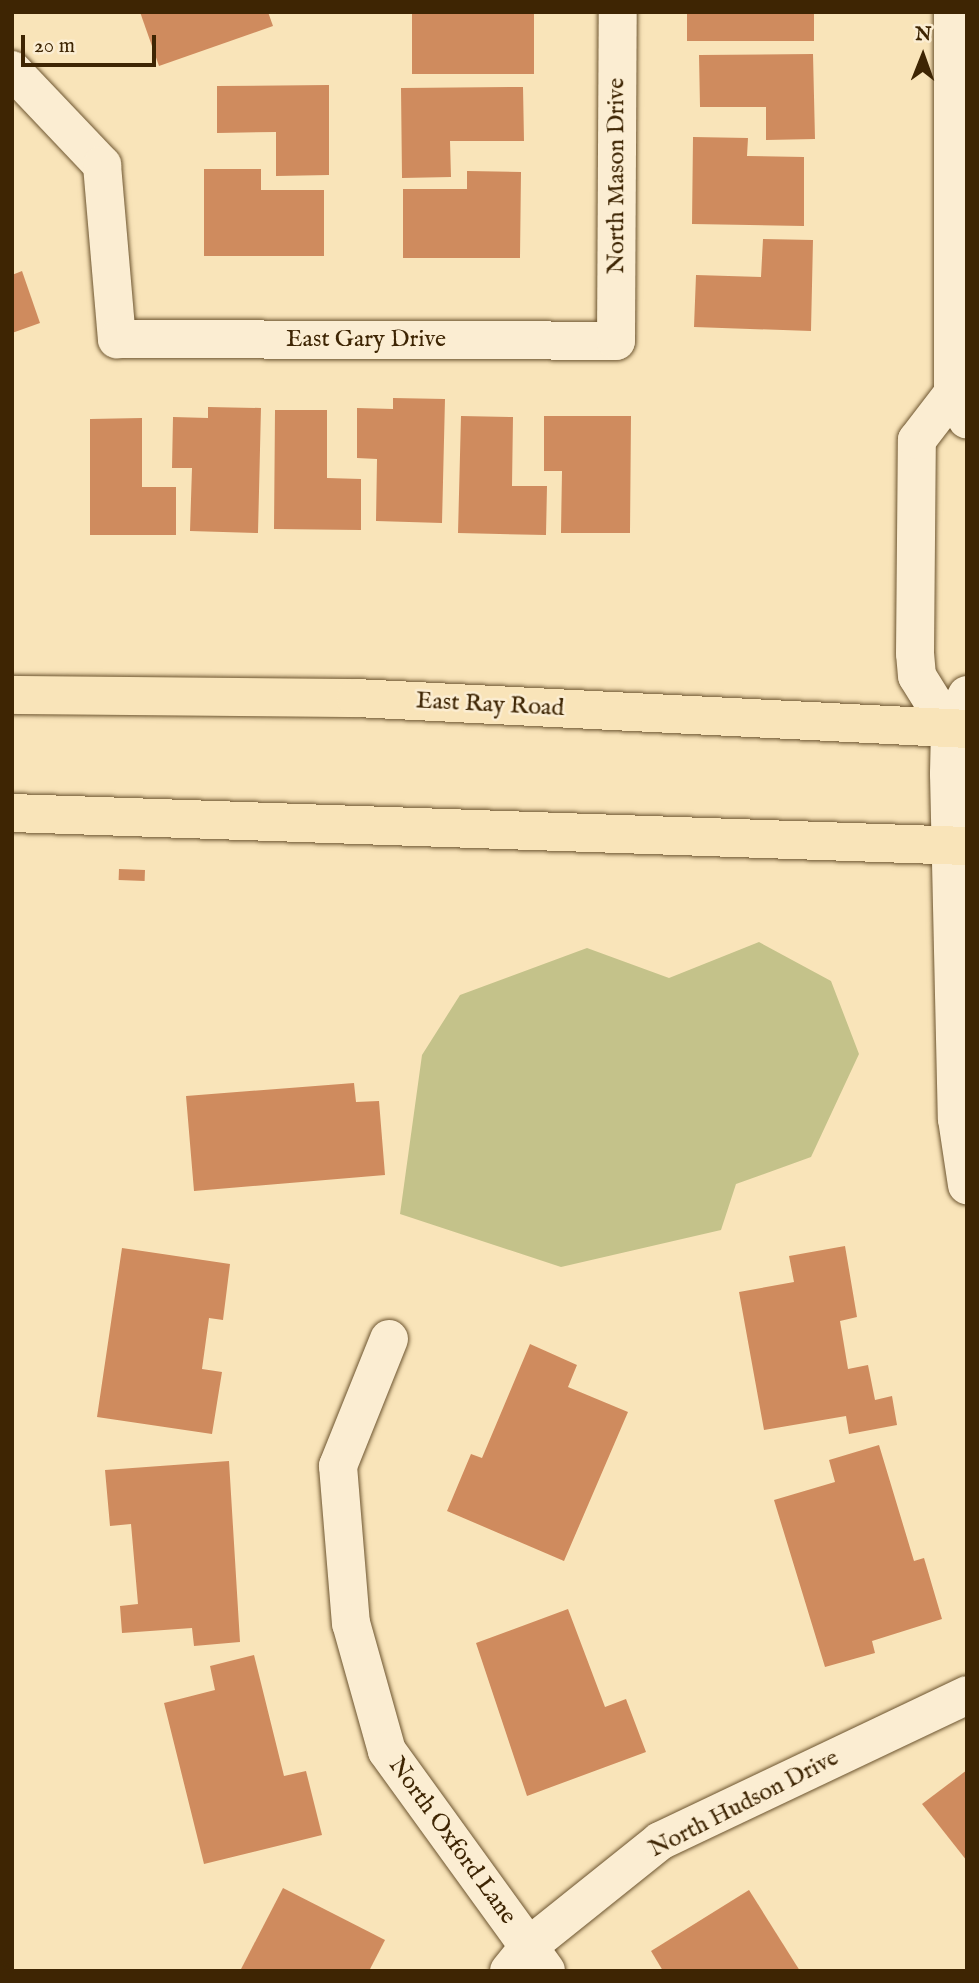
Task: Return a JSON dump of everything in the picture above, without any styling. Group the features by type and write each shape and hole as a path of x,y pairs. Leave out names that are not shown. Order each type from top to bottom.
{"main road":[{"name":"East Ray Road","path":"12,695 356,698 958,729"},
{"path":"12,813 958,846"}],"street":[{"name":"North Mason Drive","path":"615,341 618,12"},
{"path":"953,12 960,406 917,440 915,640 917,676 958,729"},
{"name":"East Gary Drive","path":"12,70 102,165 117,339 615,341"},
{"path":"967,695 958,729 957,1119 967,1185"},
{"name":"North Oxford Lane","path":"389,1339 338,1466 351,1623 387,1751 528,1962"},
{"name":"North Hudson Drive","path":"528,1962 660,1841 967,1695"}],"shaded area":[{"path":"759,942 831,981 859,1054 811,1157 736,1184 721,1230 561,1267 400,1214 422,1055 460,995 587,948 669,978"}],"building":[{"path":"140,12 268,12 273,26 159,66"},
{"path":"412,12 534,12 534,74 412,74"},
{"path":"687,12 814,12 814,41 687,41"},
{"path":"813,54 815,139 766,140 766,107 700,107 699,55"},
{"path":"329,85 329,175 276,176 276,132 217,133 217,86"},
{"path":"523,87 524,141 450,141 451,177 402,178 401,88"},
{"path":"693,137 748,138 747,156 804,157 804,226 692,224"},
{"path":"204,169 261,169 261,190 324,190 324,256 204,256"},
{"path":"467,171 521,172 520,258 403,258 403,189 467,189"},
{"path":"763,239 813,240 811,331 694,327 696,275 761,277"},
{"path":"22,271 40,323 12,333 12,275"},
{"path":"393,398 445,399 442,523 376,521 377,459 357,458 357,408 393,409"},
{"path":"208,407 261,408 258,533 190,531 192,468 172,468 173,417 208,418"},
{"path":"275,410 327,410 327,478 361,479 361,530 274,529"},
{"path":"461,416 513,417 512,486 547,486 546,535 458,533"},
{"path":"544,416 631,416 630,533 561,533 562,471 544,471"},
{"path":"142,418 142,487 176,487 176,535 90,535 90,419"},
{"path":"119,869 145,870 145,881 119,880"},
{"path":"354,1083 356,1102 379,1101 385,1175 194,1191 186,1096"},
{"path":"845,1246 857,1317 840,1321 848,1369 868,1365 875,1400 892,1396 897,1425 849,1434 846,1416 764,1430 739,1292 794,1282 789,1256"},
{"path":"122,1248 230,1264 223,1320 209,1318 202,1369 222,1372 212,1434 97,1417"},
{"path":"530,1344 577,1365 568,1387 628,1412 564,1561 447,1511 471,1454 482,1458"},
{"path":"879,1445 914,1561 924,1558 942,1619 872,1641 875,1653 825,1667 774,1500 835,1482 829,1460"},
{"path":"229,1461 240,1642 194,1646 192,1628 122,1633 120,1606 138,1604 131,1524 110,1526 105,1470"},
{"path":"568,1609 605,1707 626,1699 646,1752 527,1796 476,1643"},
{"path":"254,1655 284,1776 306,1771 322,1835 204,1864 164,1703 215,1690 210,1666"},
{"path":"967,1770 967,1861 922,1804"},
{"path":"283,1888 385,1940 369,1971 240,1971"},
{"path":"749,1890 800,1971 663,1971 651,1951"}]}
